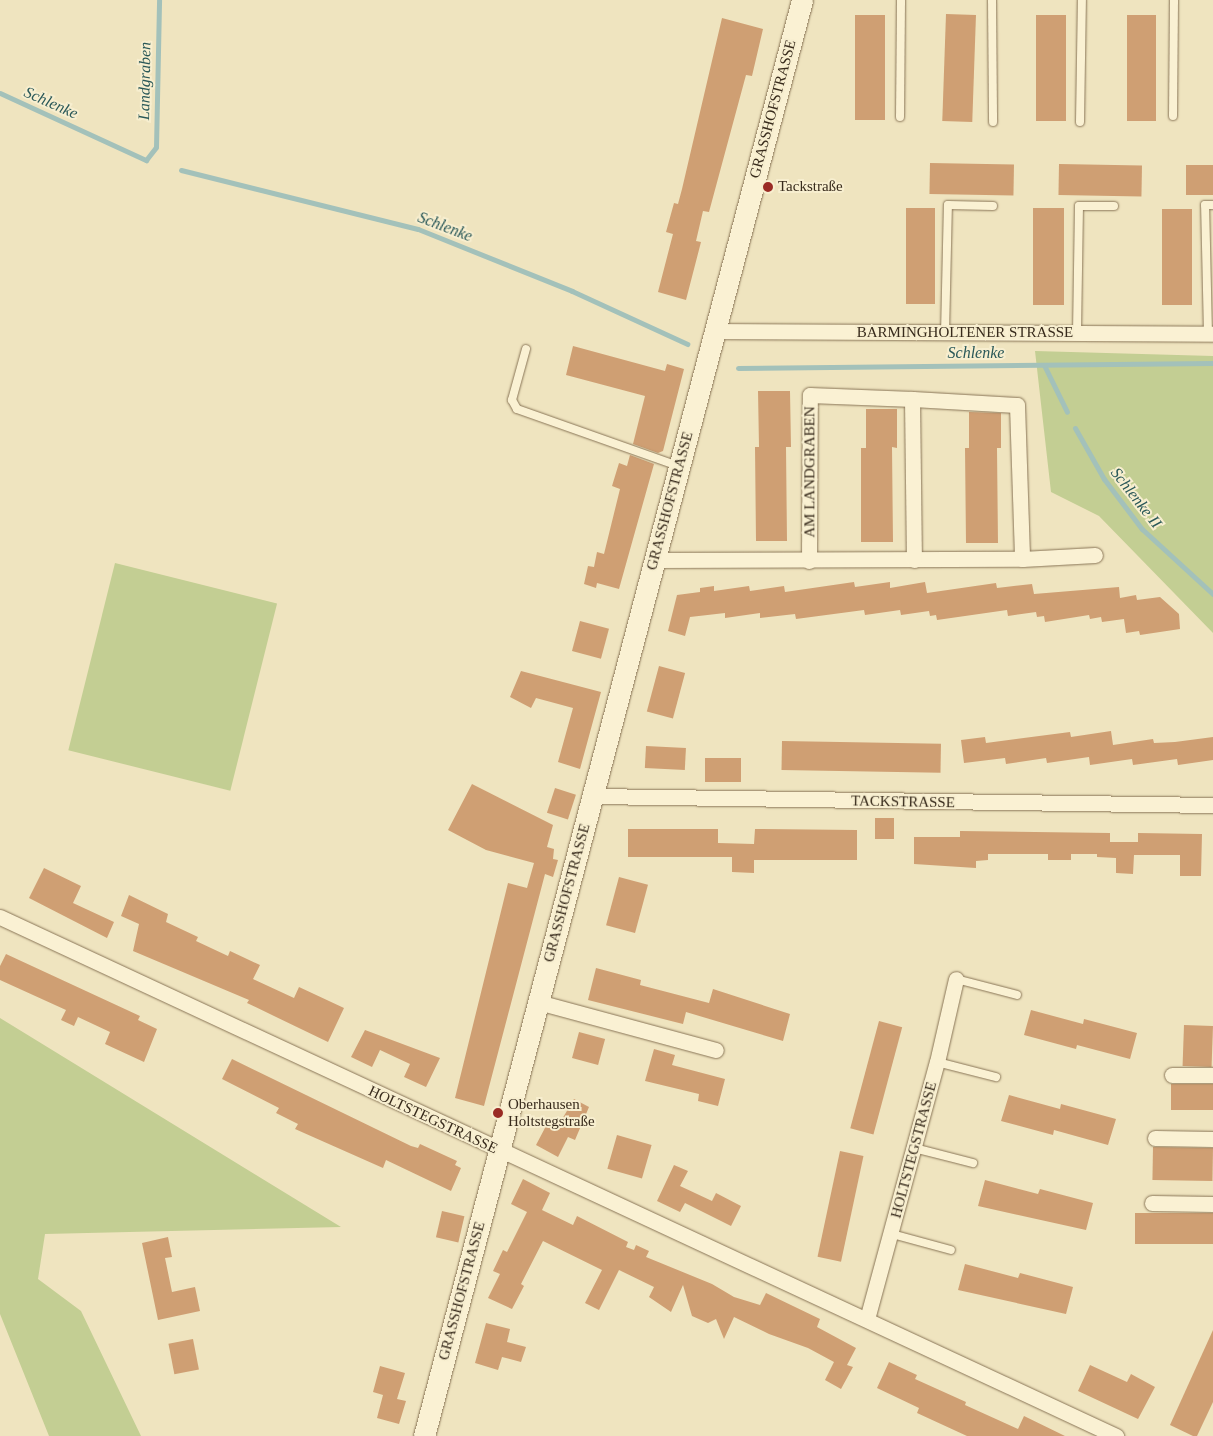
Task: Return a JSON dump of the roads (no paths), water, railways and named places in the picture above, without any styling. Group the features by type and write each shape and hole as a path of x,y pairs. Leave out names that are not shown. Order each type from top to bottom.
{"street":[{"name":"GRASSHOFSTRASSE","path":"424,1436 802,0"},
{"name":"BARMINGHOLTENER STRASSE","path":"716,331 946,334 1210,334"},
{"name":"AM LANDGRABEN","path":"809,561 810,395 1017,405 1022,559"},
{"path":"912,399 914,560"},
{"path":"655,560 1022,559 1095,555"},
{"name":"TACKSTRASSE","path":"592,796 1213,805"},
{"name":"HOLTSTEGSTRASSE","path":"0,917 1116,1436"},
{"name":"HOLTSTEGSTRASSE","path":"867,1319 892,1234 937,1062 956,979"},
{"path":"538,1002 716,1050"},
{"path":"1172,1075 1213,1075"},
{"path":"1155,1138 1213,1140"},
{"path":"1152,1203 1213,1204"}],"lane":[{"path":"900,118 901,0"},
{"path":"992,0 993,122"},
{"path":"1080,122 1082,0"},
{"path":"1173,116 1174,0"},
{"path":"1210,334 1204,204 1213,205"},
{"path":"946,334 948,205 994,206"},
{"path":"1077,333 1080,206 1114,206"},
{"path":"526,349 512,400 517,409 680,467"},
{"path":"956,979 1018,995"},
{"path":"937,1062 996,1077"},
{"path":"914,1148 973,1163"},
{"path":"892,1234 952,1250"}],"waterway":[{"name":"Schlenke","path":"0,93 146,160 156,147 159,0"},
{"name":"Schlenke","path":"181,170 418,229 572,291 687,344"},
{"name":"Schlenke","path":"738,368 1213,363"},
{"name":"Schlenke II","path":"1044,365 1067,412"},
{"name":"Schlenke II","path":"1075,428 1104,479 1142,529 1213,594"}],"place":[{"name":"Tackstraße","path":"768,187"},
{"name":"Oberhausen Holtstegstraße","path":"498,1113"}],"water label":[{"name":"Landgraben","path":"145,81"}]}
